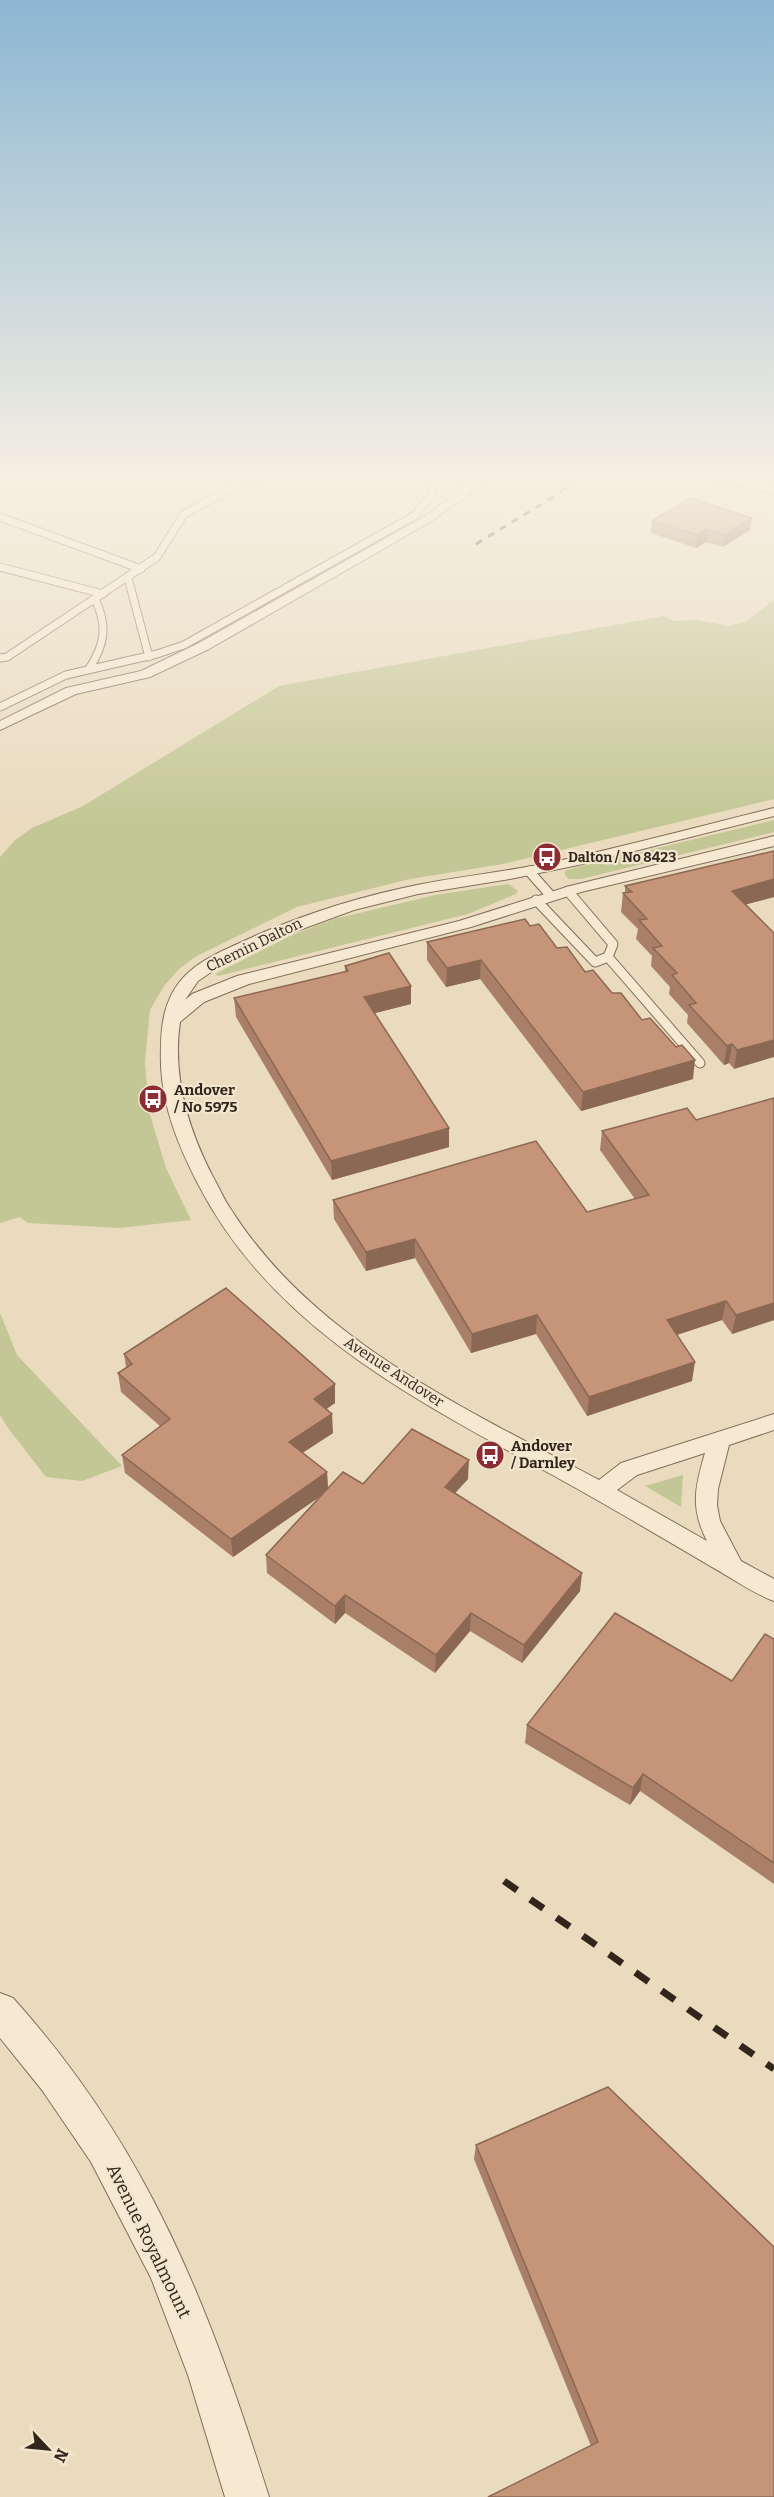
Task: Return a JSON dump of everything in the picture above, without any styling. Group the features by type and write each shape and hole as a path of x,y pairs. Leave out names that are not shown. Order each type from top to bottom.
{"street":[{"path":"0,726 71,691 145,674 196,650 301,591"},
{"name":"Chemin Dalton","path":"170,1021 183,988 204,968 292,925 331,911 437,886 529,871 774,812"},
{"name":"Chemin Dalton","path":"170,1021 198,998 234,983 465,924 568,891 774,841"},
{"name":"Avenue Andover","path":"170,1021 172,1093 186,1139 218,1206 234,1230 263,1265 311,1314 362,1354 465,1417 774,1591"},
{"path":"601,1492 629,1469 774,1422"},
{"path":"720,1440 707,1488 705,1507 711,1525 734,1569"},
{"name":"Avenue Royalmount","path":"0,2011 60,2083 104,2150 144,2221 185,2312 219,2405 247,2497"}],"lane":[{"path":"90,591 103,594"},
{"path":"0,658 7,657 108,591"},
{"path":"131,591 149,657"},
{"path":"0,707 53,681 89,669 149,657 184,645 283,591"},
{"path":"89,669 102,650 105,637 105,623 96,599"},
{"path":"529,871 543,898 595,962 608,957 613,944 568,891"},
{"path":"608,957 700,1063"}],"green space":[{"path":"774,600 774,799 503,864 410,879 297,907 195,957 179,969 164,986 150,1010 145,1062 149,1111 166,1168 191,1220 120,1228 28,1223 20,1217 0,1223 0,857 15,840 32,828 83,806 279,686 664,616 674,621 696,620 729,626 745,622"},
{"path":"774,820 774,832 581,879 569,879 565,875 565,871 570,869"},
{"path":"508,884 518,891 516,894 468,914 218,976 215,974 290,936 334,919 435,895"},
{"path":"0,1313 17,1355 122,1466 82,1481 46,1477 0,1415"},
{"path":"683,1475 681,1507 645,1486"}],"building":[{"path":"774,851 774,879 732,891 774,933 774,1040 737,1050 732,1044 727,1046 689,1005 696,1003 672,975 677,973 653,948 662,946 639,920 647,919 623,893 632,892 625,886"},
{"path":"525,919 530,926 539,924 557,948 567,947 585,972 593,970 612,993 621,993 642,1020 650,1018 676,1047 682,1045 695,1060 583,1092 481,960 447,968 427,942"},
{"path":"389,953 411,986 364,997 449,1128 331,1161 234,998 348,971 345,966"},
{"path":"774,1098 774,1303 736,1315 726,1301 667,1320 695,1362 589,1397 537,1315 472,1334 415,1239 366,1252 333,1200 536,1141 587,1212 649,1195 602,1131 687,1108 696,1120"},
{"path":"226,1288 335,1384 314,1399 332,1414 289,1442 327,1472 231,1539 122,1455 170,1419 118,1373 132,1364 124,1354"},
{"path":"412,1429 469,1460 445,1487 582,1573 524,1645 471,1613 436,1655 345,1595 335,1606 266,1555 343,1472 363,1484"},
{"path":"615,1613 732,1681 765,1634 774,1639 774,1863 643,1774 633,1788 527,1725"},
{"path":"608,2087 774,2247 774,2497 488,2497 598,2442 476,2145"}],"railway":[{"path":"504,1881 774,2069"}],"place":[{"name":"Dalton / No 8423","path":"547,857"},
{"name":"Andover / No 5975","path":"153,1099"},
{"name":"Andover / Darnley","path":"490,1455"}]}
